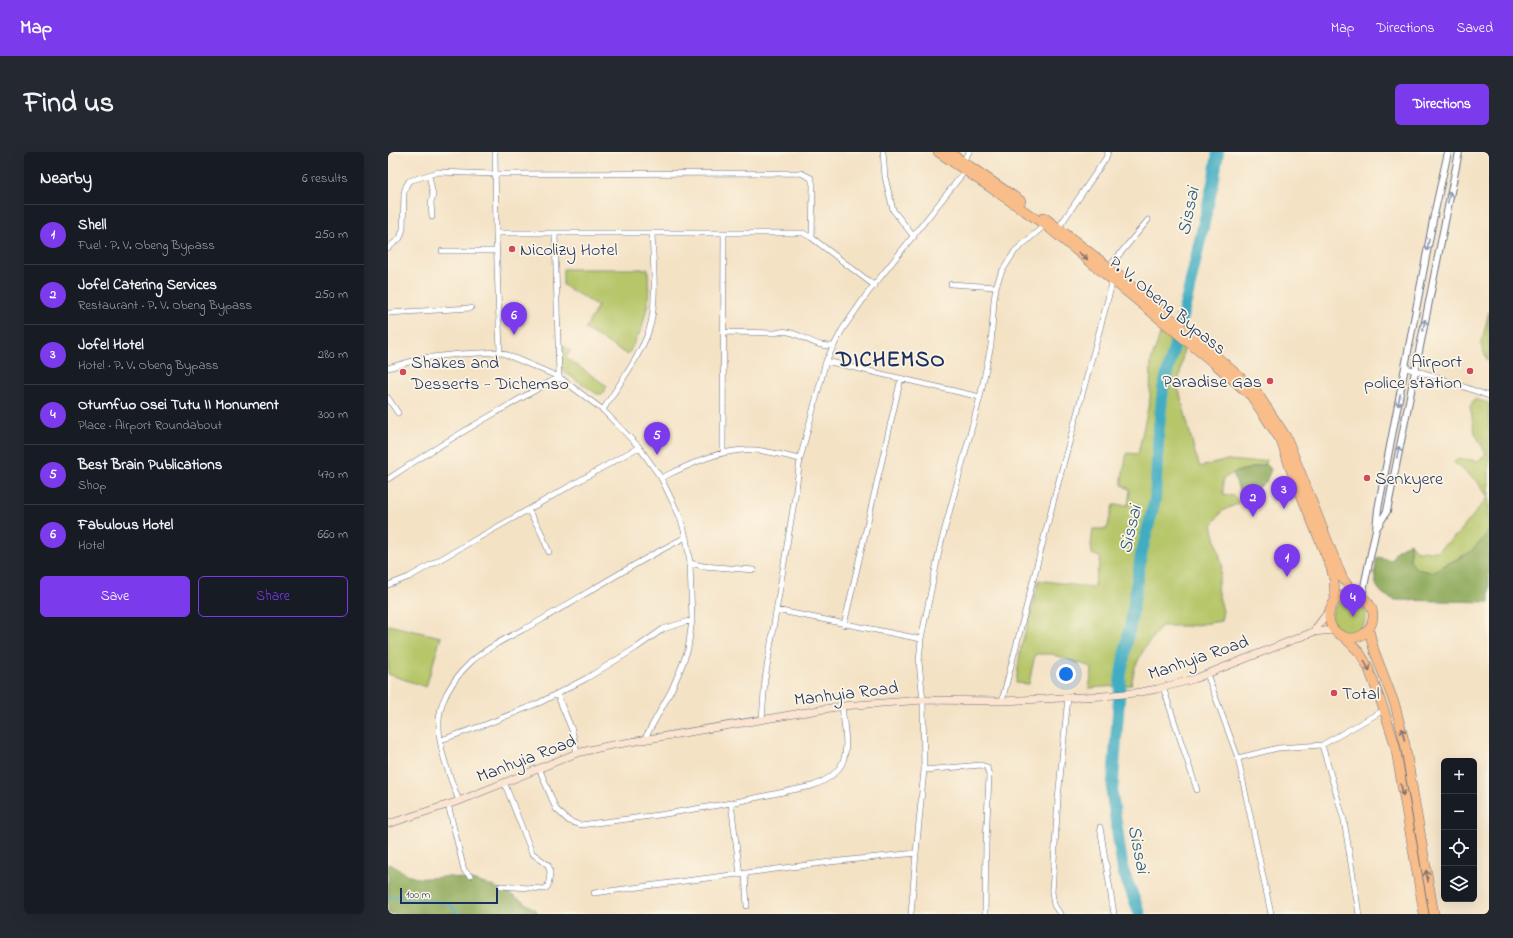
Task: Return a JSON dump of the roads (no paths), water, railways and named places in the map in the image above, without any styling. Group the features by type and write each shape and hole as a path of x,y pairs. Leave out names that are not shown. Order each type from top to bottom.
{"highway":[{"name":"P. V. Obeng Bypass","path":"938,152 1045,225 1057,230 1113,280 1174,325"},
{"name":"P. V. Obeng Bypass","path":"949,152 1109,267 1251,396 1281,441 1290,468 1331,568 1334,580 1333,604"},
{"name":"P. V. Obeng Bypass","path":"1183,333 1256,391 1287,438 1343,579 1358,595"},
{"path":"1343,636 1352,638 1361,636 1369,630 1374,618 1372,608 1367,600 1358,595 1346,594 1333,604 1329,615 1334,630 1343,636 1360,653 1368,666 1384,710 1395,746 1424,914"},
{"path":"1369,630 1374,650 1395,705 1405,744 1434,914"}],"main road":[{"path":"1313,632 1333,604"},
{"name":"Manhyia Road","path":"388,824 458,801 577,753 607,746 842,706 923,700 1002,701 1135,693 1163,687 1207,674 1313,632 1334,630"}],"street":[{"path":"495,152 496,251 500,352"},
{"path":"883,152 885,178 893,210 914,237"},
{"path":"963,161 969,152"},
{"path":"1057,230 1106,158 1108,152"},
{"path":"1358,595 1376,529 1378,509 1434,215 1448,152"},
{"path":"1376,529 1386,511 1459,152"},
{"path":"762,720 765,679 800,459 826,361 846,324 867,294 875,286 965,171"},
{"path":"388,248 400,238 403,229 404,193 409,181 438,172 495,174 801,173 811,178 813,185 812,238"},
{"path":"429,175 432,195 432,217"},
{"path":"1109,267 1148,220"},
{"path":"911,914 924,770 923,700 920,662 921,639 940,547 980,397 991,345 996,287 1001,273 1015,251 1045,225"},
{"path":"496,233 803,233 812,238 875,286"},
{"path":"556,233 559,377"},
{"path":"603,410 642,346 649,329 654,286 652,233"},
{"path":"723,452 724,233"},
{"path":"442,251 496,251"},
{"path":"1002,701 1055,495 1113,280"},
{"path":"951,284 996,287"},
{"path":"388,313 471,308"},
{"path":"724,332 788,332 821,345 834,346"},
{"path":"388,368 423,358 500,352 559,377 603,410 639,447 661,478 680,517 686,537 690,563 692,620 688,649 681,668 668,697 644,740"},
{"path":"826,361 980,397"},
{"path":"1406,368 1434,376 1489,396"},
{"path":"388,479 497,411 559,377"},
{"path":"844,625 901,378"},
{"path":"388,398 398,413"},
{"path":"388,585 409,577 639,447"},
{"path":"661,478 700,460 723,452 755,450 800,459"},
{"path":"528,510 540,530 549,552"},
{"path":"458,801 443,757 440,740 439,719 442,705 454,681 472,661 495,645 539,621 650,555 686,537"},
{"path":"690,563 703,566 754,570"},
{"path":"776,610 844,625 921,639"},
{"path":"440,740 493,722 541,702 599,671 663,629 692,620"},
{"path":"1207,674 1238,758 1271,914"},
{"path":"1163,687 1197,790"},
{"path":"556,694 572,730 577,753"},
{"path":"1060,914 1054,905 1052,892 1058,799 1068,697"},
{"path":"539,768 556,809 569,822 580,826 731,803 812,786 824,782 835,773 843,764 846,755 842,706"},
{"path":"1238,758 1278,748 1322,745 1384,710"},
{"path":"1322,745 1344,820 1359,914"},
{"path":"924,770 981,765 987,767 989,776 984,914"},
{"path":"501,886 545,889 548,886 550,872 550,868 532,853 504,782"},
{"path":"731,803 747,906"},
{"path":"448,804 464,870 470,876"},
{"path":"1100,827 1114,914"},
{"path":"594,893 830,862 916,853"}],"waterway":[{"name":"Sissai","path":"1140,914 1123,871 1112,794 1121,673 1141,555 1155,500 1159,427 1163,389 1187,298 1214,178 1218,152"},
{"path":"388,896 448,903 459,914"}],"place":[{"name":"Nicolizy Hotel","path":"512,249"},
{"name":"Fabulous Hotel","path":"514,335"},
{"name":"Airport police station","path":"1470,371"},
{"name":"Shakes and Desserts - Dichemso","path":"403,372"},
{"name":"Paradise Gas","path":"1270,381"},
{"name":"Best Brain Publications","path":"657,455"},
{"name":"Senkyere","path":"1367,478"},
{"name":"Jofel Hotel","path":"1284,509"},
{"name":"Jofel Catering Services","path":"1253,517"},
{"name":"Shell","path":"1287,577"},
{"name":"Otumfuo Osei Tutu II Monument","path":"1353,617"},
{"name":"Total","path":"1334,693"}],"district":[{"name":"DICHEMSO","path":"891,358"}]}
